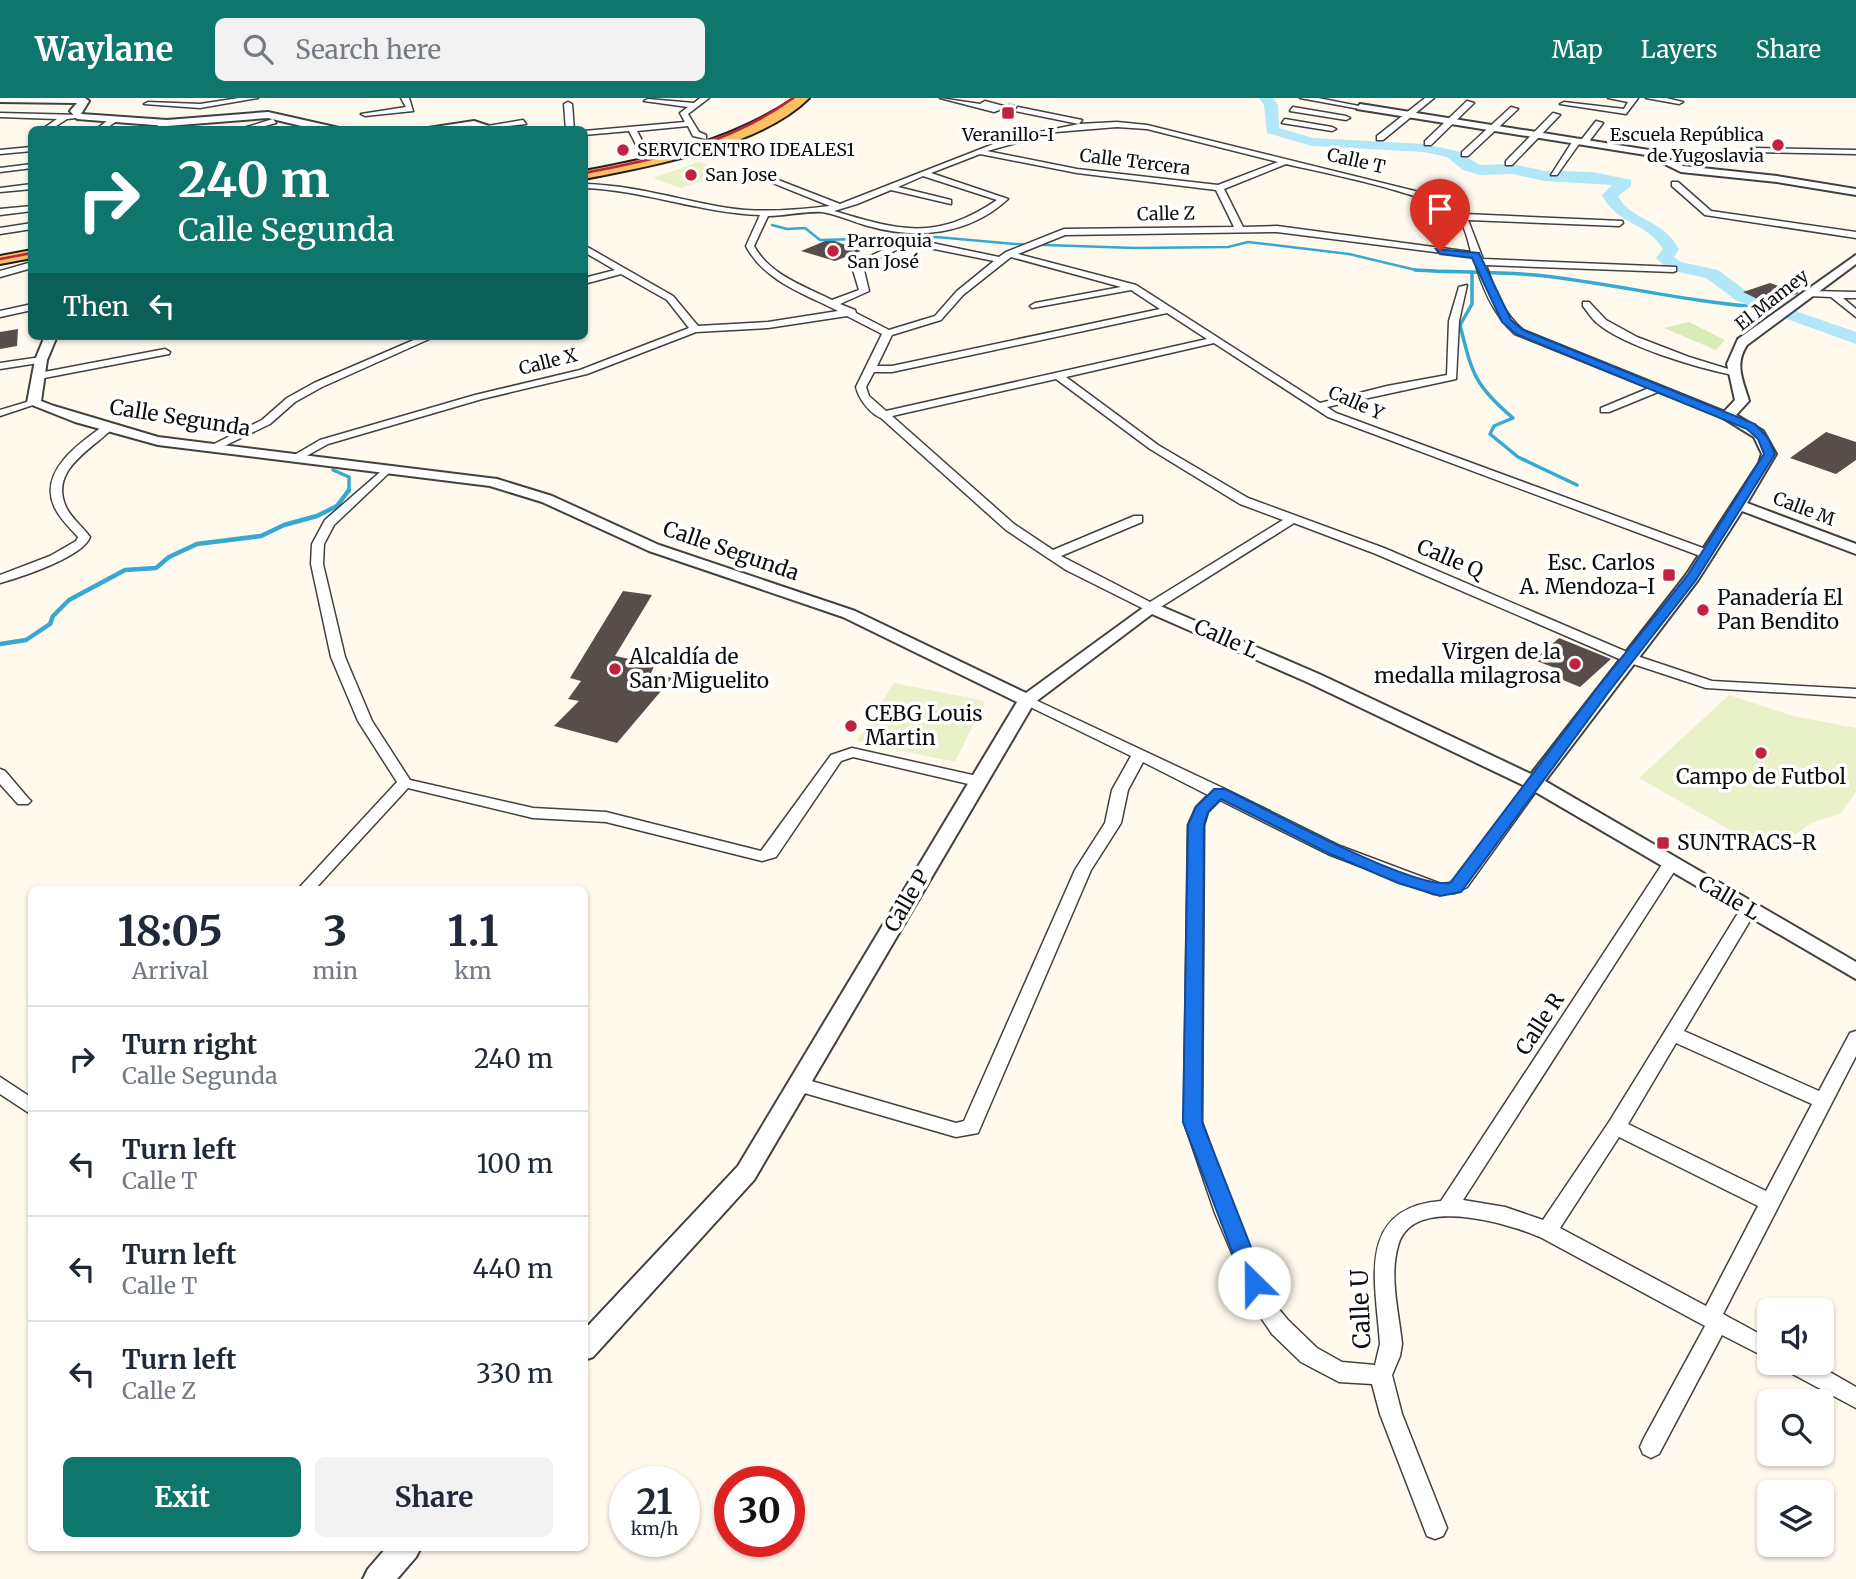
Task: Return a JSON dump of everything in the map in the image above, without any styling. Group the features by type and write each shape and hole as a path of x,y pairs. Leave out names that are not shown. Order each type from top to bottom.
{"main road":[{"path":"588,174 719,143 771,119 803,98"},
{"path":"588,166 645,154 703,137 733,125 768,103"},
{"path":"0,252 28,248"},
{"path":"0,260 28,255"}],"street":[{"path":"148,104 200,106 254,98"},
{"path":"365,114 410,109 405,98"},
{"path":"703,137 696,134 684,113 705,98"},
{"path":"944,98 1009,108 1071,125"},
{"path":"967,98 987,106"},
{"path":"1304,98 1643,151 1681,169 1777,179 1856,192"},
{"path":"1285,121 1329,131 1374,98"},
{"path":"1380,138 1430,98"},
{"path":"1564,104 1626,112 1633,99 1612,98"},
{"path":"1650,98 1679,102"},
{"path":"0,99 29,102 85,101 75,111 81,117"},
{"path":"648,101 695,105"},
{"path":"1428,143 1470,103"},
{"path":"568,104 570,126"},
{"path":"1293,109 1346,118"},
{"path":"1465,154 1514,109"},
{"path":"0,115 167,123 268,115 321,126"},
{"path":"1509,163 1556,115"},
{"path":"50,126 65,117"},
{"path":"1049,118 1085,124"},
{"path":"104,126 114,120"},
{"path":"255,126 273,121"},
{"path":"504,126 523,122"},
{"path":"162,126 167,123"},
{"name":"Calle T","path":"588,186 625,188 724,210 765,213 823,210 839,207 981,152 1071,125 1123,123 1424,197 1450,206 1463,217"},
{"path":"1554,173 1599,123"},
{"path":"588,133 690,124"},
{"path":"632,129 645,154"},
{"path":"4,152 28,139"},
{"path":"4,152 28,149"},
{"path":"1751,150 1856,152"},
{"name":"Calle Tercera","path":"981,152 1077,171 1219,188 1283,163"},
{"path":"0,170 28,166"},
{"path":"752,173 839,207"},
{"path":"823,210 868,225 919,235 943,232 1004,200 923,173"},
{"path":"1675,184 1708,213 1856,235"},
{"path":"0,190 28,186"},
{"path":"889,187 948,202"},
{"path":"1219,188 1239,228"},
{"path":"0,212 28,208"},
{"path":"765,213 755,231 751,252 774,274 852,312 888,333 868,369 892,369 1168,310"},
{"path":"1534,783 1707,554 1769,454 1767,444 1757,431 1727,416 1520,332 1507,322 1480,266 1463,217 1619,223"},
{"path":"0,231 28,227"},
{"name":"Calle Z","path":"888,333 937,318 960,293 1004,257 1064,232 1239,228 1306,232 1480,266 1674,269"},
{"name":"Calle Y","path":"834,303 864,291 858,271 859,265 908,241 1004,257 1133,287 1318,406 1345,420 1707,554"},
{"path":"588,250 670,298 695,329"},
{"name":"El Mamey","path":"1733,372 1734,358 1740,347 1856,258"},
{"path":"0,274 28,266"},
{"path":"588,280 624,270"},
{"path":"1035,306 1133,287"},
{"path":"1318,406 1387,388 1452,377 1454,321 1464,287"},
{"path":"1811,294 1856,295"},
{"path":"1834,295 1856,314"},
{"path":"1586,304 1602,323 1706,367 1733,372 1742,401 1727,416"},
{"path":"0,314 28,307"},
{"name":"Calle X","path":"297,457 324,442 479,397 583,372 695,329 768,325 852,312"},
{"path":"0,413 34,403 41,360 49,340"},
{"path":"216,446 266,422 291,400 318,385 421,340"},
{"path":"881,415 1215,340"},
{"path":"39,376 76,372 165,352"},
{"path":"0,366 41,360"},
{"name":"Calle L","path":"868,369 862,392 881,415 1010,527 1052,555 1151,607 1289,667 1534,783 1856,972"},
{"name":"Calle Q","path":"1059,376 1166,454 1244,501 1380,551 1629,658 1711,685 1856,693"},
{"path":"1605,411 1656,389"},
{"name":"Calle Segunda","path":"34,403 106,429 158,440 492,482 524,491 654,548 849,614 1220,792 1334,850 1440,890 1455,888 1461,883 1534,783"},
{"path":"0,579 65,554 82,543 84,537 59,505 56,483 64,467 106,429"},
{"path":"386,470 329,523 318,544 317,564 338,657 365,721 405,783 533,813 583,813 606,817 762,856 770,853 836,758 842,754 852,752 977,781"},
{"name":"Calle M","path":"1738,505 1856,549"},
{"path":"1052,555 1138,519"},
{"name":"Calle P","path":"588,1345 746,1173 1027,700 1151,607 1291,520"},
{"path":"801,1084 956,1130 971,1128 1083,870 1113,823 1120,790 1139,755"},
{"path":"0,774 23,801"},
{"path":"309,886 405,783"},
{"name":"Calle U","path":"1220,792 1201,810 1196,825 1193,1122 1225,1213 1264,1306 1280,1327 1309,1354 1339,1372 1381,1375 1389,1359 1391,1344 1383,1267 1387,1243 1406,1218 1420,1212 1447,1209 1495,1210 1547,1231 1757,1343"},
{"name":"Calle R","path":"1447,1209 1671,864"},
{"path":"1547,1231 1616,1127 1749,909"},
{"path":"1673,1034 1822,1101"},
{"path":"1651,1447 1769,1202 1856,1038"},
{"path":"0,1084 28,1105"},
{"path":"1616,1127 1769,1202"},
{"path":"1381,1375 1391,1414 1436,1528"},
{"path":"1815,1375 1856,1398"},
{"path":"378,1579 402,1551"}],"green space":[{"name":"San Jose","path":"699,162 729,173 681,188 653,178"},
{"path":"1689,322 1725,340 1716,350 1664,328"},
{"path":"894,683 985,701 955,762 857,741"},
{"name":"Campo de Futbol","path":"1729,695 1793,716 1856,728 1856,792 1841,813 1812,823 1769,852 1639,778"}],"building":[{"name":"Parroquia San José","path":"825,241 835,241 861,251 835,261 801,251"},
{"path":"1770,283 1799,293 1770,305 1743,292"},
{"path":"18,329 17,346 0,349 0,332"},
{"path":"1826,432 1856,442 1856,460 1836,474 1790,458"},
{"name":"Alcaldía de San Miguelito","path":"623,591 652,595 615,656 655,664 651,673 672,678 617,743 554,726 579,701 568,699 581,681 570,678"},
{"name":"Virgen de la medalla milagrosa","path":"1559,638 1611,659 1580,687 1548,674 1555,668 1534,660"}],"waterway":[{"path":"1266,98 1271,105 1272,130 1312,142 1424,148 1452,154 1468,167 1480,170 1512,169 1545,176 1593,177 1625,183 1610,195 1615,204 1620,211 1663,236 1671,249 1665,258 1675,266 1712,274 1743,297 1856,338"},
{"path":"772,225 787,229 805,228 820,240 936,237 1015,244 1135,248 1228,247 1248,242 1349,254 1417,270"},
{"path":"1417,270 1545,276 1769,308"},
{"path":"1417,270 1450,272"},
{"path":"1472,272 1472,304 1460,325 1468,355 1482,387 1513,418 1494,426 1490,434 1518,457 1577,485"},
{"path":"333,470 349,477 349,490"},
{"path":"0,644 26,640 50,624 53,616 69,600 125,570 156,568 169,557 197,544 261,536 337,506 349,490"}],"tunnel":[{"path":"1007,106 1018,109"}],"railway":[{"path":"588,172 693,148 744,127 793,98"},
{"path":"0,259 28,254"}],"place":[{"name":"Veranillo-I","path":"1008,113"},
{"name":"Escuela República de Yugoslavia","path":"1778,145"},
{"name":"SERVICENTRO IDEALES1","path":"623,150"},
{"name":"San Jose","path":"691,175"},
{"name":"Parroquia San José","path":"833,251"},
{"name":"Esc. Carlos A. Mendoza-I","path":"1669,575"},
{"name":"Panadería El Pan Bendito","path":"1703,610"},
{"name":"Virgen de la medalla milagrosa","path":"1575,664"},
{"name":"Alcaldía de San Miguelito","path":"615,669"},
{"name":"CEBG Louis Martin","path":"851,726"},
{"name":"Campo de Futbol","path":"1761,753"},
{"name":"SUNTRACS-R","path":"1663,843"}],"route":[{"path":"1254,1283 1225,1213 1193,1122 1196,825 1201,810 1220,792 1334,850 1404,879 1440,890 1455,888 1603,690 1692,578 1766,463 1769,454 1767,444 1751,427 1531,339 1507,322 1476,255 1440,251"}]}
